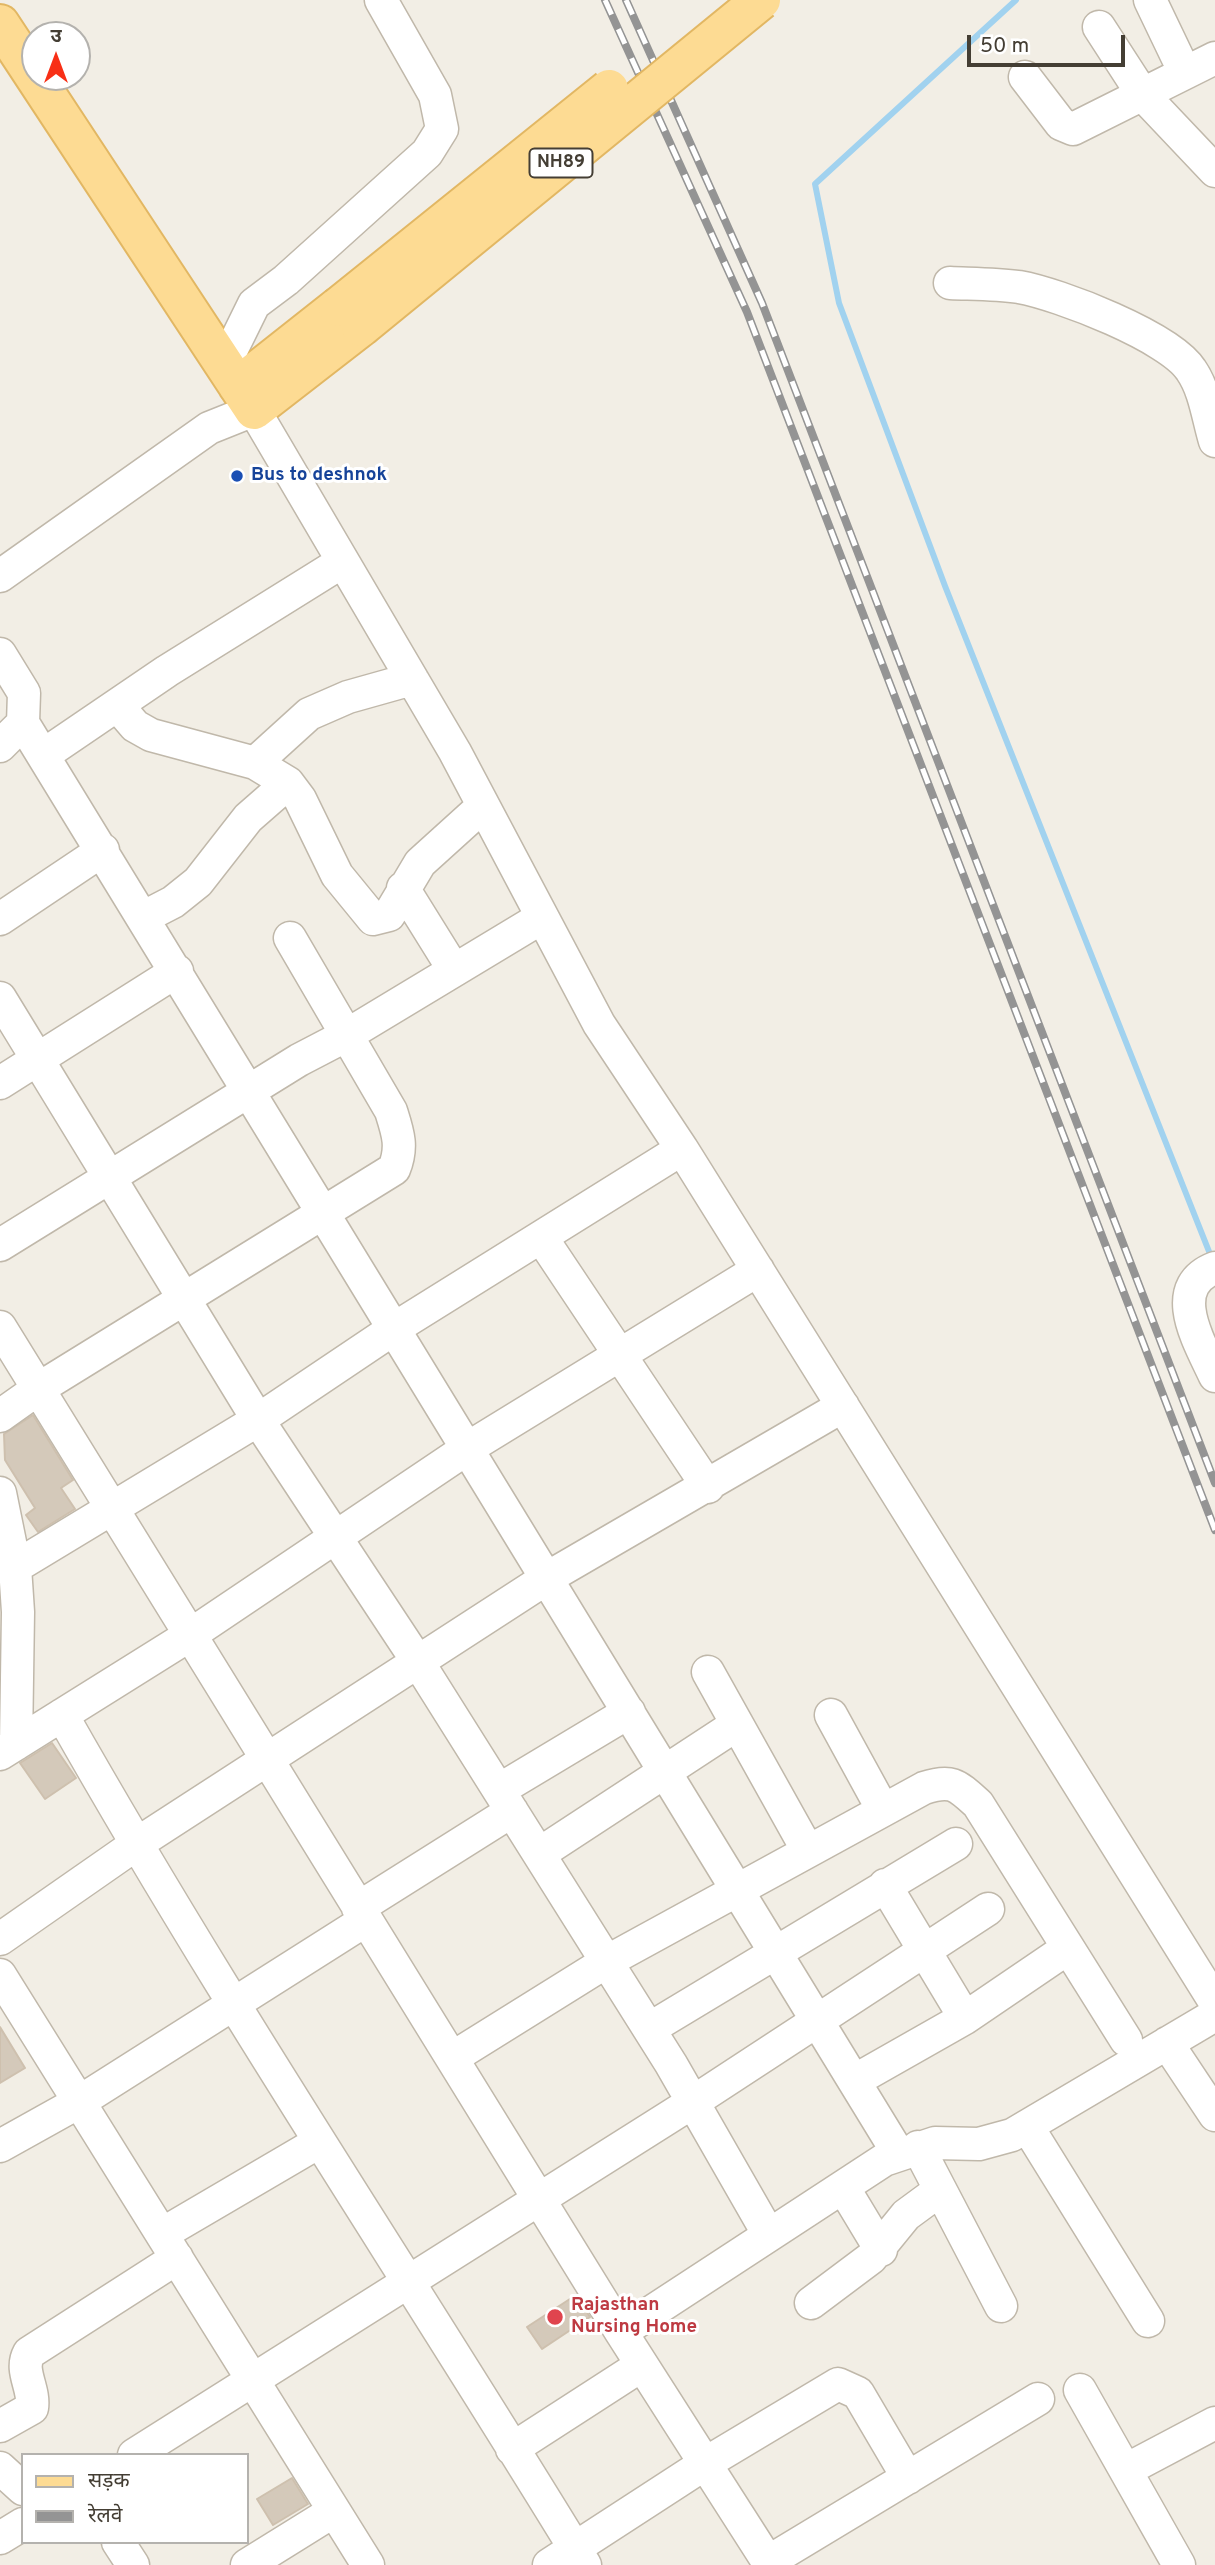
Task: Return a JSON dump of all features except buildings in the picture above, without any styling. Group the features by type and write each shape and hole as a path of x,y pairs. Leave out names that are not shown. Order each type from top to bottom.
{"main road":[{"name":"NH89","path":"349,317 720,0"},
{"name":"NH89","path":"239,387 349,317 761,0"},
{"path":"0,24 239,387"}],"street":[{"path":"0,576 209,428 239,387 254,304 286,280 427,153 442,129 435,95 381,0"},
{"path":"1150,0 1185,73"},
{"path":"1099,27 1143,95 1215,171"},
{"path":"1026,77 1066,128 1079,128 1215,58"},
{"path":"950,283 1019,287 1047,293 1167,346 1191,369 1199,383 1215,441"},
{"path":"239,387 412,679 599,1024 682,1149 1215,2002"},
{"path":"45,754 342,562"},
{"path":"0,654 24,692 23,723 45,754 854,2081 940,2190 1001,2306"},
{"path":"255,762 309,714 348,697 412,679"},
{"path":"117,705 135,726 151,735 255,762 288,782 300,799 337,875 373,919 390,915 403,888 420,863 483,806"},
{"path":"0,746 23,723"},
{"path":"144,917 173,902 198,882 248,818 288,782"},
{"path":"0,919 103,850"},
{"path":"403,888 454,970"},
{"path":"0,1245 250,1090 541,918"},
{"path":"0,1416 38,1389 394,1169 400,1155 401,1140 391,1111 290,938"},
{"path":"0,1083 177,971"},
{"path":"0,998 258,1420 418,1661 649,2029 769,2235"},
{"path":"15,1567 258,1420 395,1328 682,1149"},
{"path":"541,1237 708,1487"},
{"path":"8,1749 190,1635 468,1448 758,1270"},
{"path":"1209,1270 1191,1290 1187,1305 1191,1324 1215,1376"},
{"path":"0,1327 621,2332 769,2564 1038,2399"},
{"path":"0,1939 135,1845 547,1578 708,1487 843,1406"},
{"path":"0,1493 15,1567 10,1638 8,1749"},
{"path":"708,1672 808,1851"},
{"path":"0,2147 79,2102 232,2004 362,1914 505,1800 629,1712"},
{"path":"62,1716 135,1845 232,2004 512,2449 570,2560 706,2463 838,2384 858,2393 908,2478"},
{"path":"831,1716 883,1810"},
{"path":"539,1854 736,1725"},
{"path":"452,2058 606,1962 923,1788 944,1782 960,1788 978,1804 1126,2040"},
{"path":"649,2029 956,1844"},
{"path":"885,1885 965,2018"},
{"path":"137,2453 540,2200 988,1909"},
{"path":"854,2081 965,2018 1068,1948"},
{"path":"0,1975 368,2565"},
{"path":"621,2332 843,2187 908,2150 935,2143 996,2141 1027,2126 1215,2015"},
{"path":"1167,2043 1215,2115"},
{"path":"1027,2126 1148,2321"},
{"path":"0,2426 33,2407 34,2393 25,2373 25,2361 29,2353 169,2246 319,2142"},
{"path":"843,2187 881,2250"},
{"path":"811,2302 881,2250 906,2215 940,2190"},
{"path":"512,2449 642,2365"},
{"path":"1080,2390 1179,2565"},
{"path":"1126,2470 1215,2423"},
{"path":"0,2468 21,2487"},
{"path":"247,2565 334,2511"},
{"path":"0,2538 21,2525"},
{"path":"119,2544 133,2565"}],"waterway":[{"path":"1016,0 815,184 839,303 945,586 1212,1259"}],"railway":[{"path":"605,0 747,312 1215,1530"},
{"path":"626,0 762,303 1215,1483"}],"place":[{"name":"Bus to deshnok","path":"237,476"},
{"name":"Rajasthan Nursing Home","path":"555,2317"}]}
